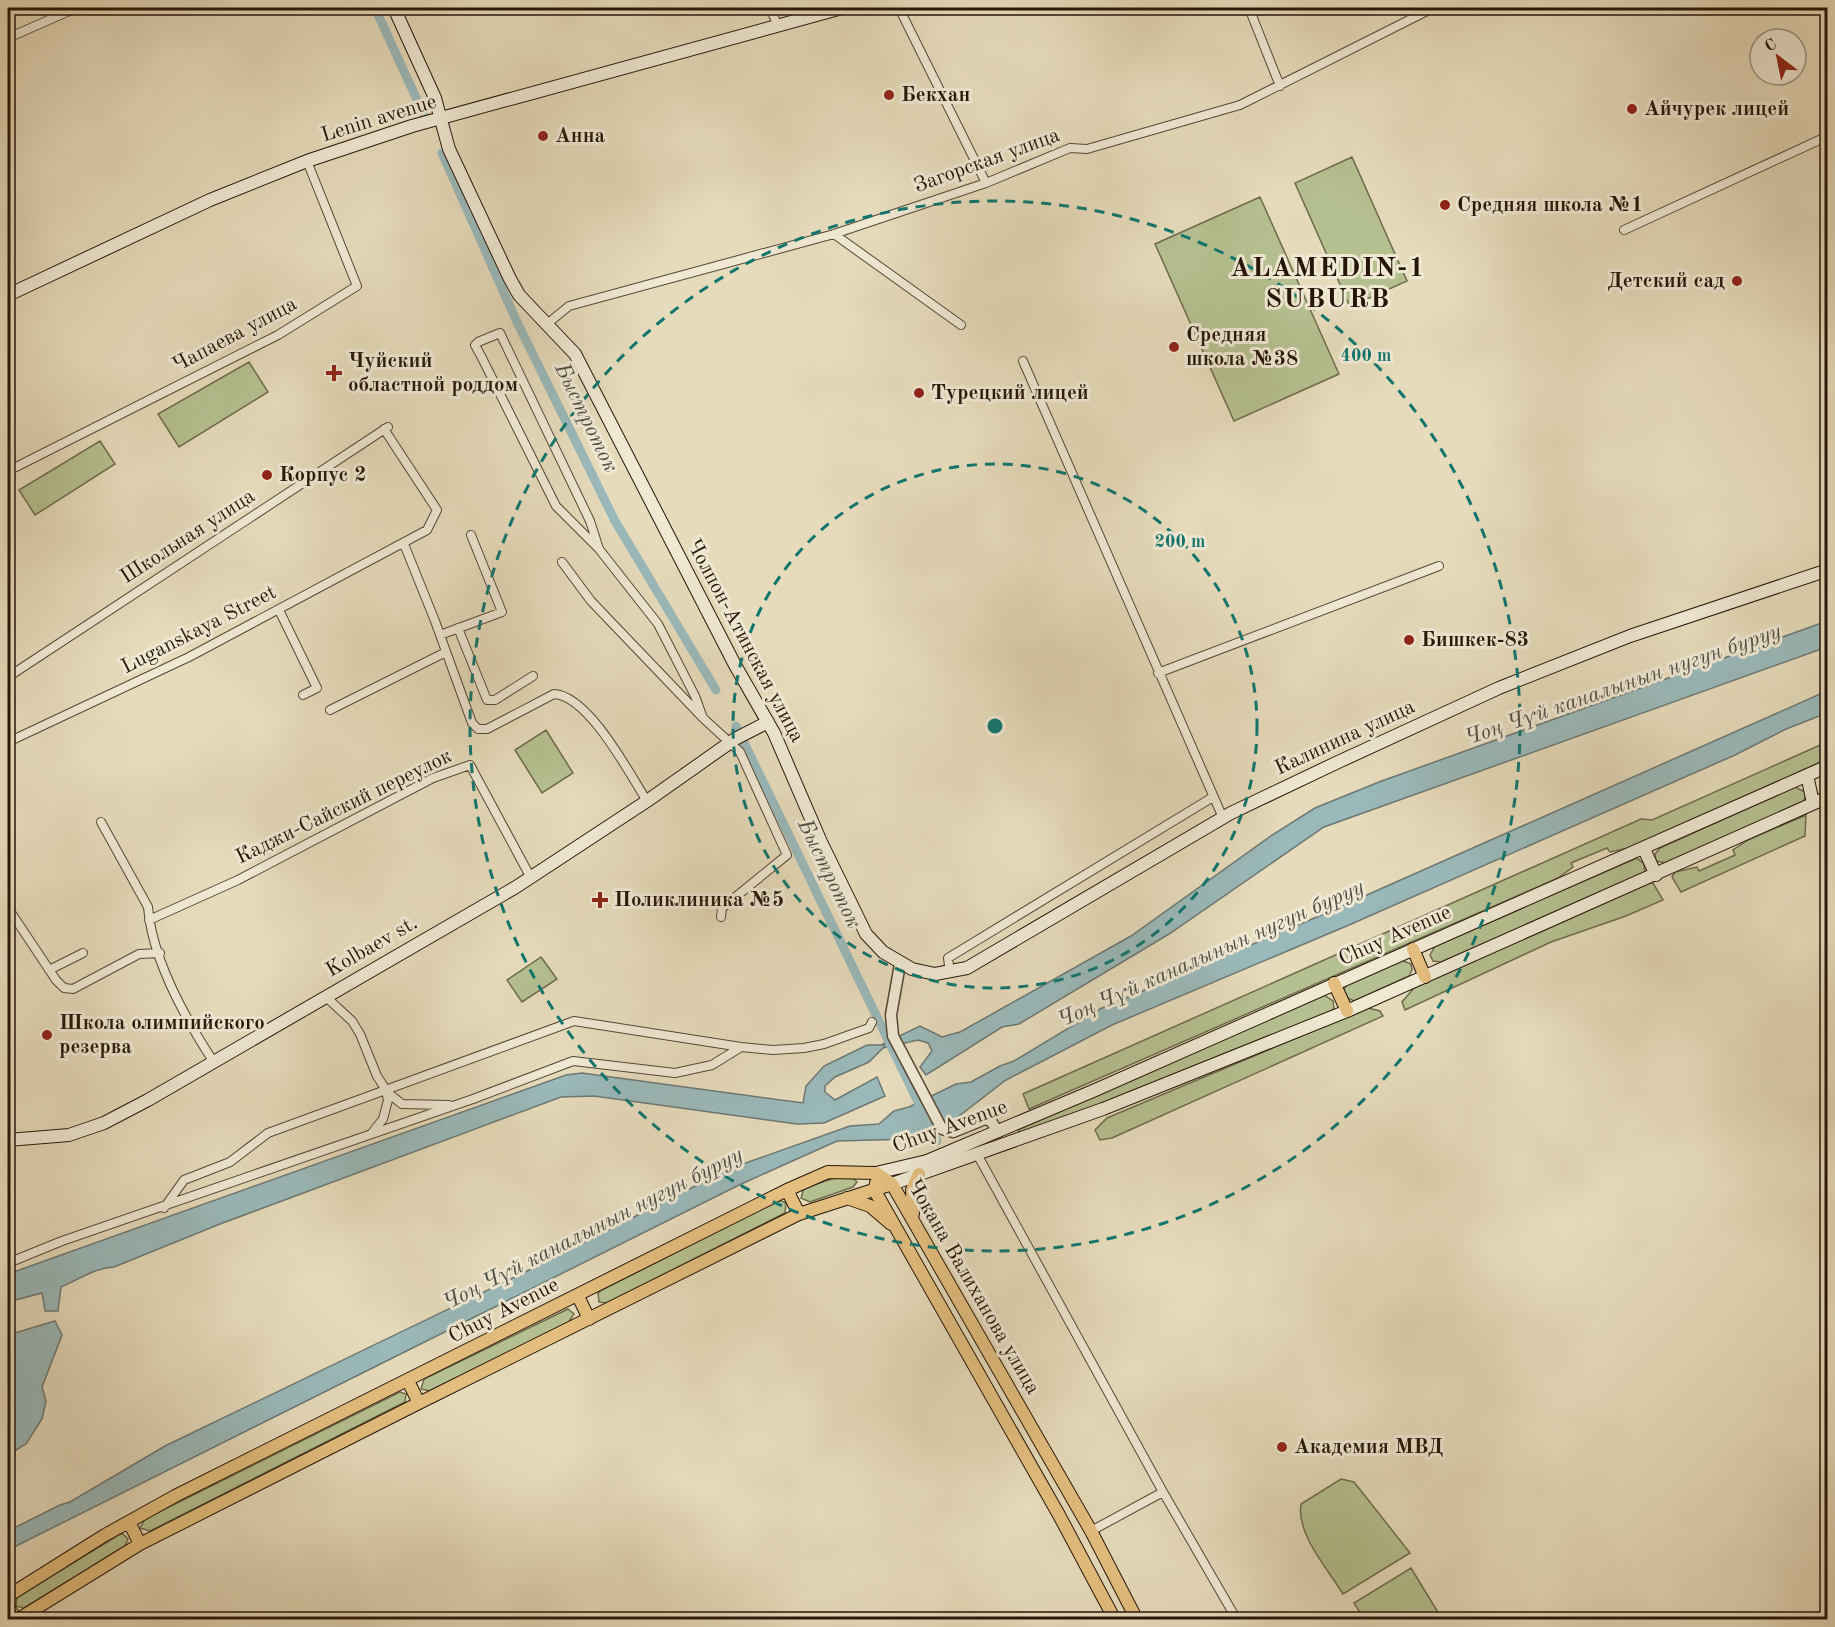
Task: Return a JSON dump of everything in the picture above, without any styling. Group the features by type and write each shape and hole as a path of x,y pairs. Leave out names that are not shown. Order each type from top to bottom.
{"main road":[{"path":"395,8 420,61 442,120"},
{"name":"Lenin avenue","path":"8,295 210,200 307,161 412,126 442,120 842,8"},
{"name":"Чолпон-Атинская улица","path":"442,120 449,149 510,279 519,295 575,354 735,665 768,722 859,922 875,945 900,964"},
{"name":"Калинина улица","path":"900,964 924,973 951,973 981,961 1223,818 1500,688 1630,636 1827,570"},
{"name":"Kolbaev st.","path":"8,1140 69,1135 104,1123 531,878 733,741 768,722"},
{"name":"Chuy Avenue","path":"8,1596 129,1522 787,1190 828,1172 876,1173 927,1161 1644,849 1827,766"},
{"path":"1807,775 1813,803"},
{"name":"Chuy Avenue","path":"17,1620 140,1544 799,1214 846,1198 876,1191 1103,1109 1347,1011 1827,797"},
{"path":"1644,849 1656,875"},
{"path":"1413,949 1425,977"},
{"path":"1334,983 1347,1011"},
{"path":"846,1198 855,1192 861,1183 854,1171"},
{"name":"Чокана Валиханова улица","path":"876,1173 892,1184 1091,1531 1137,1620"},
{"name":"Чокана Валиханова улица","path":"876,1173 876,1191 1059,1515 1114,1620"},
{"path":"915,1224 911,1198 914,1181 920,1174"},
{"path":"787,1190 799,1214"},
{"path":"846,1198 870,1206 899,1232"},
{"path":"578,1296 589,1318"},
{"path":"408,1381 419,1403"},
{"path":"129,1522 140,1544"},
{"path":"8,1606 17,1620"}],"street":[{"path":"8,38 76,8"},
{"path":"899,8 986,183"},
{"path":"1249,8 1280,86"},
{"name":"Загорская улица","path":"547,324 569,306 834,234 986,183 1070,148 1087,149 1240,105 1429,10 1428,8"},
{"path":"771,10 778,26"},
{"path":"1624,230 1827,136"},
{"name":"Чапаева улица","path":"8,471 278,335 357,286 307,161"},
{"path":"834,234 961,325"},
{"path":"599,549 590,521 500,333 478,342 475,345 556,506 599,549 658,624 695,696 703,718"},
{"path":"1023,361 1223,818"},
{"name":"Luganskaya Street","path":"8,742 189,657 427,530 437,510 386,428"},
{"name":"Школьная улица","path":"9,672 386,428"},
{"path":"440,635 502,612 471,535"},
{"path":"404,544 472,723 478,729 487,729 554,693 563,694 586,712 598,726 647,801"},
{"path":"562,562 591,601 703,718 733,741 787,855 722,908 721,918"},
{"path":"1158,673 1439,566"},
{"path":"279,610 317,688 303,694"},
{"path":"458,628 488,700 495,700 533,676"},
{"path":"330,710 446,652"},
{"name":"Каджи-Сайский переулок","path":"149,920 238,880 433,778 470,765 531,878"},
{"path":"951,973 948,958 1213,797"},
{"path":"101,822 148,907 149,920 173,994 213,1061"},
{"path":"8,908 60,986 73,989 139,954 160,953"},
{"path":"49,970 83,953"},
{"path":"900,964 891,1016 893,1036 942,1129 953,1132 985,1119 991,1121 998,1132"},
{"path":"326,996 352,1020 377,1076 386,1090 402,1104 456,1105"},
{"path":"164,1208 184,1180 230,1162 268,1133 574,1021 773,1050 804,1048 854,1034 868,1028 872,1022"},
{"path":"8,1263 62,1242 456,1105 573,1061 675,1073 712,1065 741,1047"},
{"path":"371,1134 383,1119 388,1100 386,1090"},
{"path":"976,1154 1163,1492 1237,1620"},
{"path":"1091,1531 1163,1492"}],"green space":[{"path":"1352,157 1407,281 1350,307 1295,183"},
{"path":"1260,197 1339,374 1234,421 1155,244"},
{"path":"249,362 268,392 179,447 158,414"},
{"path":"100,441 115,464 35,515 19,490"},
{"path":"546,730 573,773 542,793 515,750"},
{"path":"1827,742 1827,759 1633,847 1610,852 1607,848 1571,863 1573,867 1558,878 1029,1109 1023,1094 1641,819 1652,820"},
{"path":"1795,787 1805,792 1803,802 1667,863 1656,861 1655,854 1660,848"},
{"path":"1806,815 1805,836 1681,892 1672,877 1675,872 1697,867 1699,871 1735,855 1733,850 1748,840"},
{"path":"1637,858 1644,864 1645,872 1441,962 1433,961 1430,955 1435,946"},
{"path":"1653,883 1663,900 1626,916 1551,942 1405,1010 1402,1002 1414,988"},
{"path":"541,957 557,979 522,1002 507,980"},
{"path":"1401,960 1411,964 1412,970 1409,976 1354,1001 1348,998 1344,990 1347,984"},
{"path":"1324,995 1333,1001 1334,1008 1330,1013 1149,1086 1020,1133 1018,1130"},
{"path":"1368,1008 1380,1011 1383,1016 1112,1138 1100,1140 1095,1130 1107,1118"},
{"path":"835,1178 853,1178 857,1182 853,1187 810,1202 801,1198 804,1188"},
{"path":"779,1200 786,1203 785,1213 607,1303 599,1302 598,1293 602,1290"},
{"path":"568,1309 574,1314 568,1323 430,1391 421,1389 424,1379"},
{"path":"400,1392 406,1394 405,1402 150,1531 140,1528 145,1519"},
{"path":"1341,1479 1354,1482 1410,1553 1343,1594 1314,1551 1303,1527 1301,1515 1301,1504"},
{"path":"122,1533 128,1539 125,1546 24,1608 16,1606 17,1597"},
{"path":"1411,1568 1442,1619 1364,1619 1354,1603"}],"water":[{"path":"1827,621 1827,647 1324,827 1169,934 1019,1024 1002,1027 926,1075 920,1067 932,1051 928,1043 918,1040 883,1048 869,1062 835,1077 825,1086 825,1092 835,1100 877,1077 885,1096 824,1123 797,1124 594,1096 561,1097 220,1224 114,1267 93,1272 61,1287 58,1311 45,1311 42,1293 8,1302 8,1274 566,1075 582,1073 803,1103 806,1086 824,1066 867,1045 881,1045 920,1026 942,1037 960,1032 1131,936 1272,835 1315,808 1379,782"},
{"path":"1827,691 1827,713 1786,729 1735,755 1349,925 1112,1025 1006,1080 950,1123 910,1139 837,1141 739,1185 8,1550 8,1531 70,1502 165,1446 525,1272 729,1169 850,1126 879,1124 894,1111 909,1107 956,1084 971,1082 1014,1061 1100,1009 1324,914"},
{"path":"55,1321 62,1335 42,1387 46,1401 42,1419 26,1444 8,1455 8,1335"}],"waterway":[{"name":"Быстроток","path":"375,8 424,115"},
{"name":"Быстроток","path":"442,153 516,320 615,521 716,690"},
{"name":"Быстроток","path":"736,726 937,1141"},
{"name":"Чоң Чүй каналынын нугун буруу","path":"884,1046 886,1038"}],"place":[{"name":"Бекхан","path":"889,95"},
{"name":"Айчурек лицей","path":"1632,109"},
{"name":"Анна","path":"543,136"},
{"name":"Средняя школа №1","path":"1445,205"},
{"name":"Детский сад","path":"1737,281"},
{"name":"Средняя школа №38","path":"1174,347"},
{"name":"Чуйский областной роддом","path":"334,373"},
{"name":"Турецкий лицей","path":"919,393"},
{"name":"Корпус 2","path":"267,475"},
{"name":"Бишкек-83","path":"1409,640"},
{"name":"Поликлиника №5","path":"600,900"},
{"name":"Школа олимпийского резерва","path":"47,1035"},
{"name":"Академия МВД","path":"1282,1447"}],"district":[{"name":"ALAMEDIN-1 SUBURB","path":"1328,284"}]}
